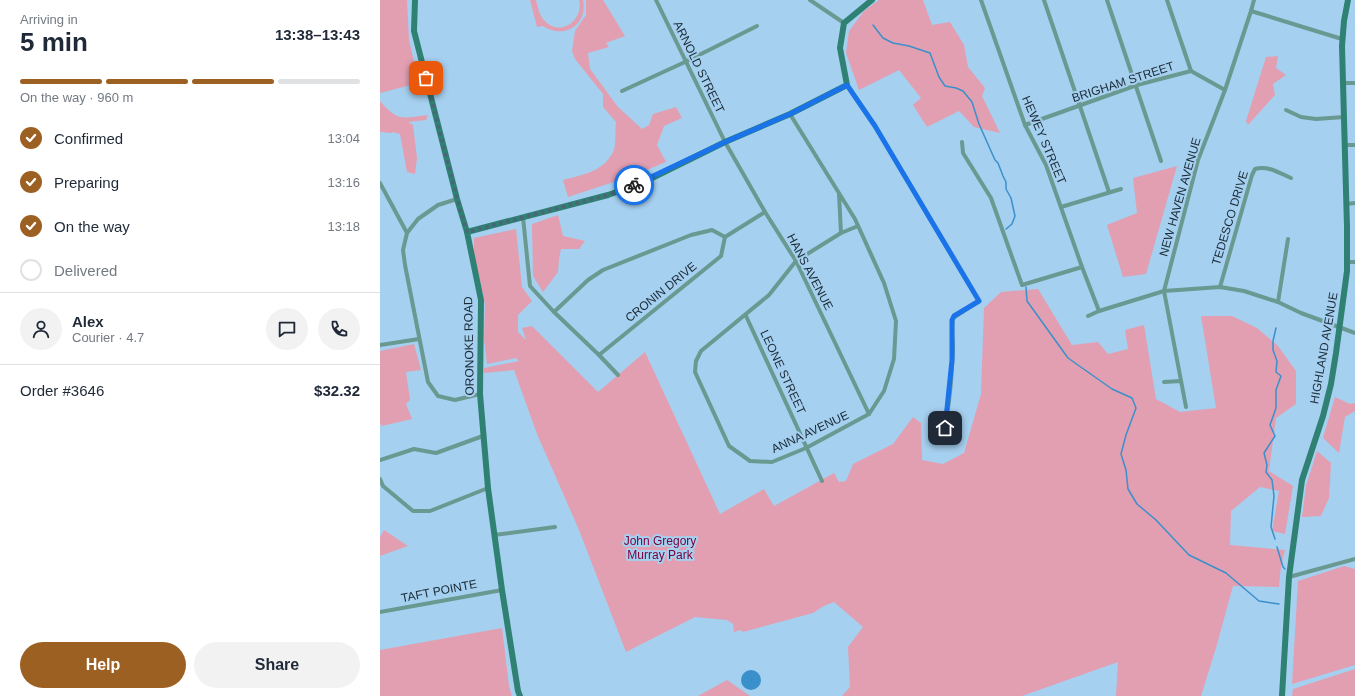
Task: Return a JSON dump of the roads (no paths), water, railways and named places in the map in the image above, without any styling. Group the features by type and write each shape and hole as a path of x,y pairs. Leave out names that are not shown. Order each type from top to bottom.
{"street":[{"name":"ORONOKE ROAD","path":"415,0 414,31 457,199 467,232 481,300 480,394 488,488 502,590 518,692 520,696"},
{"name":"ARNOLD STREET","path":"656,0 725,142"},
{"path":"810,0 844,23"},
{"path":"872,0 844,23 840,48 847,85 875,126 979,301 954,316 952,324 953,347 946,424 941,437"},
{"name":"HEWEY STREET","path":"981,0 1025,125 1046,165 1099,311"},
{"path":"1044,0 1109,192"},
{"path":"1107,0 1161,161"},
{"path":"1167,0 1191,71"},
{"name":"NEW HAVEN AVENUE","path":"1186,406 1164,291 1198,160 1225,90 1254,0"},
{"name":"HIGHLAND AVENUE","path":"1282,696 1289,576 1302,480 1326,403 1332,377 1348,262 1342,39 1348,0"},
{"path":"1251,11 1342,39"},
{"path":"622,91 685,62 757,26"},
{"name":"BRIGHAM STREET","path":"1025,125 1136,85 1191,71 1225,90"},
{"path":"1343,83 1355,83"},
{"path":"467,232 608,195 644,182 725,142 790,114 847,85"},
{"path":"1286,110 1301,117 1316,119 1344,117"},
{"path":"790,114 858,226 884,283 896,321 894,359 884,391 870,414"},
{"name":"HANS AVENUE","path":"725,142 765,212 796,261 870,414"},
{"path":"962,142 963,153 991,198 1022,285 1082,267"},
{"path":"1345,145 1355,145"},
{"name":"TEDESCO DRIVE","path":"1220,287 1255,169 1261,167 1267,168 1291,178"},
{"path":"380,183 408,233"},
{"path":"1061,207 1121,189"},
{"path":"839,194 840,233"},
{"path":"457,199 438,205 418,219 408,233 403,250 428,382 438,396 456,400 480,394"},
{"path":"1346,204 1355,203"},
{"path":"554,312 588,280 603,270 691,235 712,230 725,237 765,212"},
{"path":"523,217 530,286 554,312 618,375"},
{"name":"ANNA AVENUE","path":"858,226 840,233 796,261 769,295 746,316 702,351 696,361 695,372 728,446 750,461 772,462 806,448 870,414"},
{"name":"CRONIN DRIVE","path":"599,355 721,256 725,237"},
{"path":"1278,302 1288,239"},
{"path":"1348,262 1355,262"},
{"path":"1088,316 1099,311 1164,291 1220,287 1244,291 1278,302 1301,313 1355,333"},
{"name":"LEONE STREET","path":"746,316 822,481"},
{"path":"380,345 419,339"},
{"path":"1164,382 1181,381"},
{"path":"380,460 414,448 436,453 483,436"},
{"path":"380,479 383,486 413,511 430,511 488,488"},
{"path":"494,535 555,527"},
{"path":"1289,576 1355,559"},
{"name":"TAFT POINTE","path":"380,612 502,590"}],"water":[{"path":"751,670 758,673 761,680 758,687 751,690 744,687 741,680 744,673"}],"waterway":[{"path":"873,25 883,38 893,43 909,46 930,53 939,77 945,86 963,91 972,102 979,124 995,160 998,163 1006,182 1006,189 1011,198 1015,216 1012,224 1006,229"},
{"path":"1026,287 1027,301 1068,358 1112,389 1132,398 1136,408 1121,454 1126,470 1128,489 1137,504 1156,520 1189,555 1226,573 1259,601 1279,604"},
{"path":"1275,539 1271,527 1274,496 1272,480 1266,472 1267,465 1264,453 1275,436 1270,425 1276,408 1276,390 1281,376 1276,372 1277,361 1273,350 1273,341 1276,328"},
{"path":"1277,547 1285,569"}],"park label":[{"name":"John Gregory Murray Park","path":"660,548"}]}
